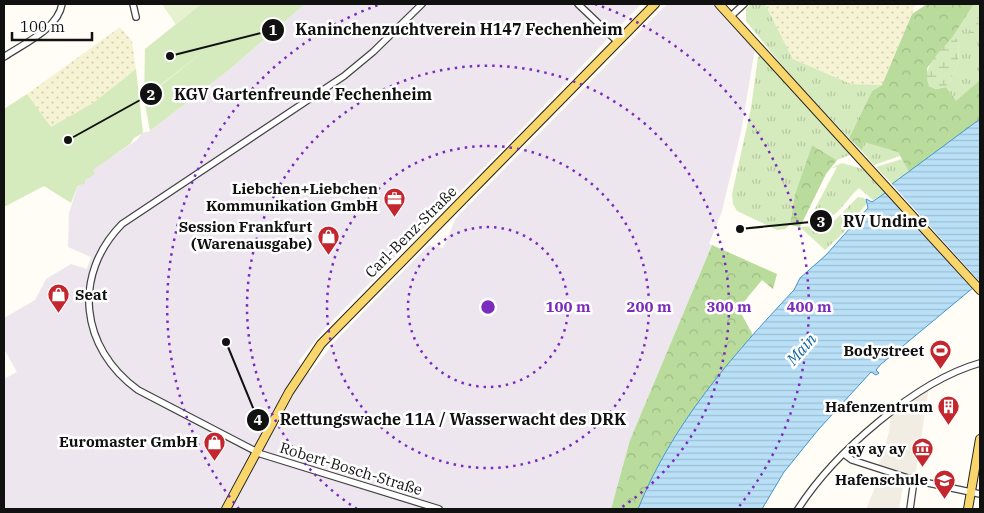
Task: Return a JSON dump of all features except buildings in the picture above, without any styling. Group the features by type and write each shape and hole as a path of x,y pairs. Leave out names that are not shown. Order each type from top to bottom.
{"main road":[{"name":"Carl-Benz-Straße","path":"226,509 296,380 328,337 655,4"},
{"path":"719,4 980,290"},
{"path":"968,509 980,439"}],"street":[{"path":"4,57 52,24 59,14 62,4"},
{"path":"134,4 136,17"},
{"name":"Robert-Bosch-Straße","path":"422,4 373,52 343,76 129,218 108,240 93,268 89,299 91,321 100,347 115,371 138,390 256,452 438,509"},
{"path":"578,4 618,42"},
{"path":"731,16 744,4"},
{"path":"798,509 821,478 844,454 883,419 958,369 980,363"},
{"path":"844,454 852,460 914,480 980,494"},
{"path":"910,509 914,480"}],"shaded area":[{"path":"305,4 641,4 506,145 327,326 298,362 310,373 337,339 429,245 443,248 456,218 667,4 712,4 755,49 741,132 722,211 709,244 712,245 630,440 611,509 4,509 4,379 17,372 4,349 4,318 35,300 46,279 71,264 87,269 91,257 68,247 69,213 78,185 92,170 137,140 142,133 150,131 230,69"},
{"path":"765,4 916,4 882,85 851,84 793,59"},
{"path":"120,27 132,41 136,69 93,103 51,128 27,94"},
{"path":"929,387 915,478 879,466 889,432 891,413"},
{"path":"881,473 904,480 899,509 866,509"}],"green space":[{"path":"162,4 201,4 176,25"},
{"path":"201,4 305,4 230,69 150,131 144,99 209,47 144,98 145,49"},
{"path":"750,4 765,4 793,59 851,84 882,85 872,91 849,138 789,74 746,21 746,9"},
{"path":"927,4 974,4 952,38 927,68 929,86 936,89 946,87 956,101 980,80 980,119 909,172 898,152 864,142 862,151 849,138 872,91 882,85 912,14"},
{"path":"974,4 980,4 980,80 956,102 946,87 953,76 959,52 957,40 952,38"},
{"path":"980,14 980,34 974,38 970,37 969,34"},
{"path":"952,38 957,39 959,52 957,64 953,76 946,87 936,89 929,86 928,72 937,54"},
{"path":"761,56 850,155 837,160 812,145 795,194 790,225 785,229 777,230 737,211 733,204 732,194 751,108 758,57"},
{"path":"136,69 143,133 93,170 95,174 85,180 85,184 78,185 71,203 44,186 4,207 4,109 27,94 51,127 93,103"},
{"path":"864,141 898,152 900,156 874,165 862,151"},
{"path":"812,145 837,160 826,174 800,227 790,225 795,194"},
{"path":"902,159 909,172 892,184 876,167"},
{"path":"842,163 863,169 885,193 873,200 859,188 833,216 827,220 812,223 810,218 837,167 831,168"},
{"path":"858,197 864,198 867,203 843,233 825,250 800,227 830,225"},
{"path":"712,245 777,274 773,289 762,280 743,303 741,302 737,306 753,335 719,375 673,439 648,485 638,509 611,509 630,440"}],"water":[{"name":"Main","path":"980,119 980,282 880,365 876,370 879,373 876,375 871,372 818,430 784,472 762,509 638,509 668,448 706,392 748,340 794,290 800,278 826,255 868,208 866,199 872,202 885,193 892,184"}],"pier":[{"path":"890,182 980,282 980,286 974,291 883,191"}],"place":[{"name":"Kaninchenzuchtverein H147 Fechenheim","path":"170,56"},
{"name":"KGV Gartenfreunde Fechenheim","path":"68,140"},
{"name":"Liebchen+Liebchen Kommunikation GmbH","path":"394,217"},
{"name":"RV Undine","path":"740,229"},
{"name":"Session Frankfurt (Warenausgabe)","path":"328,255"},
{"name":"Seat","path":"59,314"},
{"name":"Rettungswache 11A / Wasserwacht des DRK","path":"226,342"},
{"name":"Bodystreet","path":"940,370"},
{"name":"Hafenzentrum","path":"949,426"},
{"name":"Euromaster GmbH","path":"214,461"},
{"name":"ay ay ay","path":"922,468"},
{"name":"Hafenschule","path":"944,499"}]}
